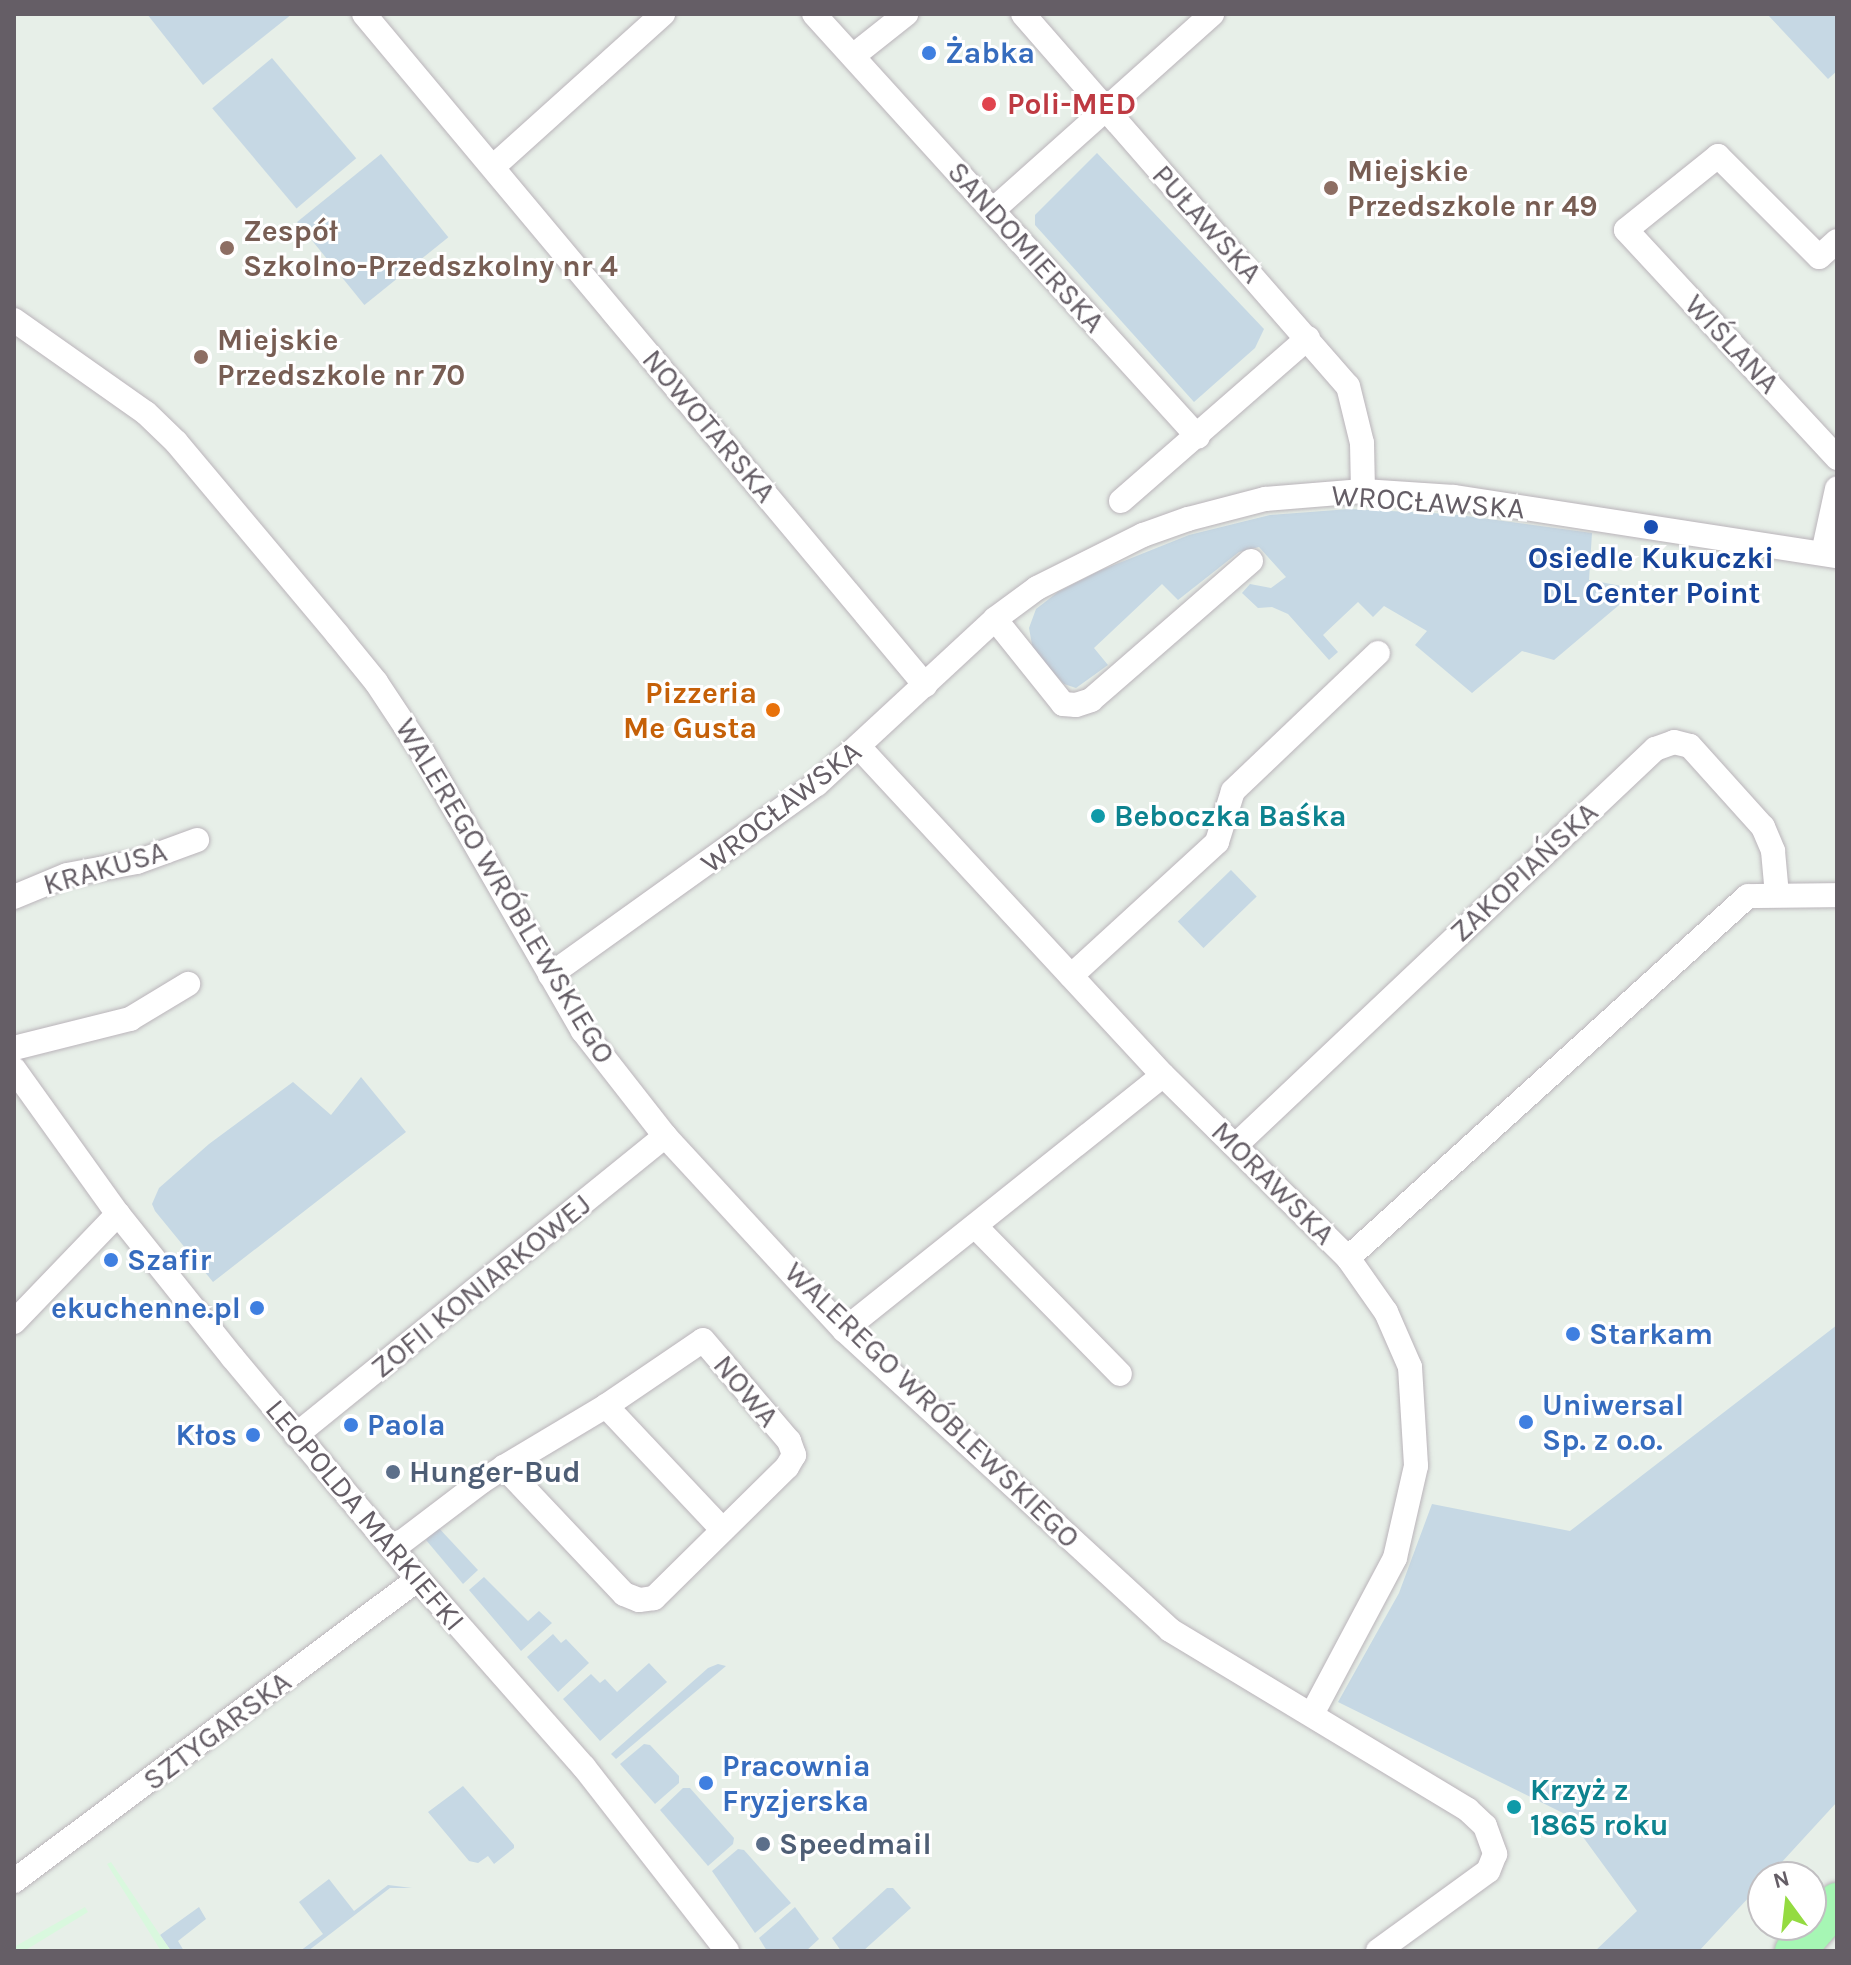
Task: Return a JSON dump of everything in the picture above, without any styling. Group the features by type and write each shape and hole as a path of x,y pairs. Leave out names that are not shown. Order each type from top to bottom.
{"highway":[{"path":"1795,1951 1837,1903"}],"street":[{"name":"NOWOTARSKA","path":"364,14 925,685"},
{"path":"493,167 663,14"},
{"name":"SANDOMIERSKA","path":"814,14 1198,437"},
{"path":"853,56 906,14"},
{"name":"PUŁAWSKA","path":"1023,14 1348,386 1362,443 1363,491"},
{"path":"993,210 1212,14"},
{"name":"WIŚLANA","path":"1837,241 1819,257 1718,156 1626,230 1837,458"},
{"name":"WALEREGO WRÓBLEWSKIEGO","path":"14,320 135,405 176,442 337,634 376,682 423,753 583,1031 665,1136 844,1330 1170,1630 1468,1810 1485,1826 1495,1854 1488,1871 1378,1951"},
{"path":"1121,501 1308,338"},
{"path":"1830,554 1837,489"},
{"name":"WROCŁAWSKA","path":"550,975 774,818 859,747 995,619 1051,580 1158,529 1265,499 1363,491 1454,497 1830,554"},
{"path":"995,619 1063,704 1076,705 1091,700 1251,561"},
{"path":"1071,976 1217,842 1233,791 1378,653"},
{"name":"ZAKOPIAŃSKA","path":"1236,1145 1655,749 1674,742 1690,746 1763,827 1773,851 1777,895"},
{"name":"MORAWSKA","path":"859,747 1163,1075 1348,1258 1386,1312 1410,1367 1416,1466 1395,1558 1312,1714"},
{"name":"KRAKUSA","path":"14,897 67,875 137,862 197,840"},
{"path":"1348,1258 1748,896 1837,895"},
{"path":"14,1048 130,1019 188,984"},
{"path":"844,1330 1163,1075"},
{"name":"LEOPOLDA MARKIEFKI","path":"18,1084 296,1435 584,1767 727,1951"},
{"name":"ZOFII KONIARKOWEJ","path":"296,1435 665,1136"},
{"path":"14,1322 118,1214"},
{"path":"975,1226 1120,1374"},
{"name":"NOWA","path":"394,1548 504,1467 606,1406 703,1340 789,1441 794,1455 787,1467 654,1598 639,1600 624,1594 504,1467"},
{"path":"606,1406 722,1529"},
{"name":"SZTYGARSKA","path":"14,1881 418,1579"}],"shaded area":[{"path":"147,14 292,14 203,85"},
{"path":"1767,14 1837,14 1837,71 1828,79"},
{"path":"272,58 356,158 296,208 212,108"},
{"path":"1097,153 1264,329 1255,348 1194,402 1035,225 1035,215"},
{"path":"381,154 448,237 364,305 297,222"},
{"path":"1350,509 1451,514 1592,533 1589,580 1638,589 1554,660 1522,651 1472,693 1415,645 1427,631 1384,606 1373,617 1358,602 1323,635 1338,652 1329,660 1288,614 1272,607 1258,608 1242,593 1250,584 1271,588 1286,577 1259,547 1239,552 1178,600 1162,584 1094,648 1108,665 1076,688 1064,684 1033,650 1029,628 1036,609 1058,592 1099,571 1189,535 1270,515"},
{"path":"1231,870 1257,897 1203,948 1178,921"},
{"path":"361,1077 406,1132 213,1282 155,1211 152,1204 159,1188 209,1144 293,1082 331,1115"},
{"path":"1837,1325 1837,1802 1783,1861 1747,1861 1747,1899 1699,1951 1595,1951 1637,1911 1567,1815 1338,1702 1399,1593 1432,1504 1570,1531"},
{"path":"436,1525 478,1570 463,1584 426,1540"},
{"path":"484,1577 528,1621 539,1611 552,1623 521,1651 469,1590"},
{"path":"553,1634 561,1643 566,1639 589,1663 558,1692 527,1657"},
{"path":"649,1663 667,1682 600,1741 563,1699 591,1674 600,1683 605,1679 617,1692"},
{"path":"718,1664 726,1666 616,1759 611,1754 708,1668"},
{"path":"644,1744 650,1745 679,1776 679,1783 655,1804 620,1764"},
{"path":"463,1786 514,1845 494,1864 488,1856 478,1863 469,1861 428,1812"},
{"path":"683,1788 690,1788 734,1838 733,1844 708,1866 660,1810"},
{"path":"738,1849 744,1850 791,1903 755,1933 712,1871"},
{"path":"329,1879 354,1911 388,1885 412,1888 390,1888 308,1951 300,1951 323,1934 299,1902"},
{"path":"887,1888 893,1888 911,1908 863,1951 841,1951 832,1938"},
{"path":"199,1907 206,1919 178,1941 184,1951 171,1951 160,1935"},
{"path":"795,1907 819,1939 806,1951 767,1951 759,1938"}],"sand":[{"path":"111,1862 171,1951 161,1951 107,1864"},
{"path":"85,1907 88,1912 24,1951 14,1951 14,1947"}],"place":[{"name":"Żabka","path":"929,53"},
{"name":"Poli-MED","path":"989,104"},
{"name":"Miejskie Przedszkole nr 49","path":"1331,188"},
{"name":"Zespół Szkolno-Przedszkolny nr 4","path":"227,248"},
{"name":"Miejskie Przedszkole nr 70","path":"201,357"},
{"name":"Osiedle Kukuczki DL Center Point","path":"1651,527"},
{"name":"Pizzeria Me Gusta","path":"773,710"},
{"name":"Beboczka Baśka","path":"1098,816"},
{"name":"Szafir","path":"111,1260"},
{"name":"ekuchenne.pl","path":"257,1308"},
{"name":"Starkam","path":"1573,1334"},
{"name":"Uniwersal Sp. z o.o.","path":"1526,1422"},
{"name":"Paola","path":"351,1425"},
{"name":"Kłos","path":"253,1435"},
{"name":"Hunger-Bud","path":"393,1472"},
{"name":"Pracownia Fryzjerska","path":"706,1783"},
{"name":"Krzyż z 1865 roku","path":"1514,1807"},
{"name":"Speedmail","path":"763,1844"}]}
